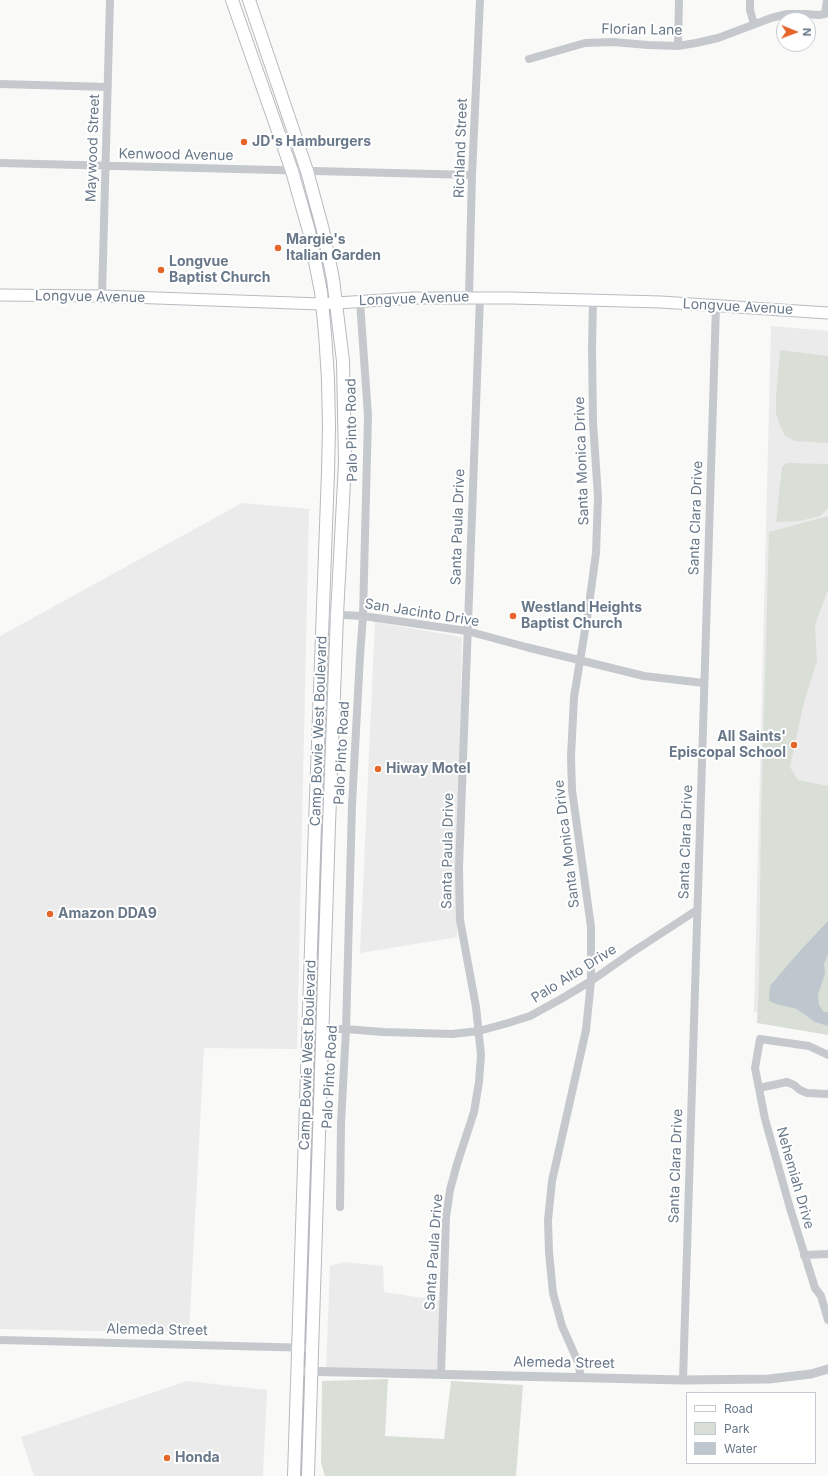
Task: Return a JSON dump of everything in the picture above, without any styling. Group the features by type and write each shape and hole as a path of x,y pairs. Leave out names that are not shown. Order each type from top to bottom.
{"main road":[{"name":"Camp Bowie West Boulevard","path":"232,0 292,171 309,231 321,292 325,333 329,427 294,1476"},
{"name":"Camp Bowie West Boulevard","path":"248,0 307,171 323,230 336,303 343,361 345,462 337,615 329,825 308,1476"},
{"name":"Longvue Avenue","path":"0,294 321,304 414,298 475,297 593,300 828,313"},
{"path":"315,824 329,825"},
{"path":"289,1476 296,1441"},
{"path":"308,1460 312,1476"}],"street":[{"name":"Maywood Street","path":"102,296 110,0"},
{"name":"Richland Street","path":"475,297 472,175 480,0"},
{"path":"678,46 679,0"},
{"path":"750,0 750,10 754,24"},
{"name":"Florian Lane","path":"528,59 585,43 613,42 678,46 718,38 754,24 787,14 825,14 827,0"},
{"path":"0,84 108,87"},
{"name":"Kenwood Avenue","path":"0,163 472,175"},
{"name":"Santa Paula Drive","path":"441,1375 446,1217 450,1190 474,1112 481,1055 479,1031 460,920 459,868 468,631 475,297"},
{"name":"Santa Monica Drive","path":"581,1378 578,1362 562,1326 553,1293 548,1252 548,1220 552,1181 586,1030 591,981 590,927 572,790 571,758 574,697 596,553 598,497 593,415 593,300"},
{"name":"Palo Pinto Road","path":"340,1207 341,1123 346,1029 352,805 363,616 368,416 360,301"},
{"name":"Santa Clara Drive","path":"683,1380 716,306"},
{"name":"San Jacinto Drive","path":"323,614 363,616 468,631 526,648 644,676 704,683"},
{"name":"Palo Alto Drive","path":"309,1029 346,1029 383,1032 452,1034 479,1031 530,1016 591,981 697,910"},
{"name":"Nehemiah Drive","path":"828,1055 809,1046 760,1039 755,1068 765,1119 804,1255 815,1288 825,1296 828,1320"},
{"path":"759,1088 787,1082 807,1093 828,1094"},
{"path":"804,1255 828,1254"},
{"name":"Alemeda Street","path":"0,1340 313,1348"},
{"name":"Alemeda Street","path":"298,1371 683,1380 769,1380 811,1374 828,1369"}],"shaded area":[{"name":"All Saints' Episcopal School","path":"771,326 828,331 828,1011 800,1014 754,1012"},
{"path":"242,503 309,509 297,1049 204,1048 189,1333 0,1329 0,636"},
{"path":"375,622 462,637 457,937 360,953"},
{"path":"344,1262 383,1266 384,1292 443,1301 441,1375 326,1371 330,1266"},
{"path":"187,1381 267,1390 263,1476 34,1476 21,1437"}],"green space":[{"path":"780,350 828,356 828,443 795,441 785,436 776,414"},
{"path":"787,463 828,464 828,508 820,516 800,521 776,522 782,467"},
{"name":"All Saints' Episcopal School","path":"828,516 828,590 815,624 817,661 804,702 790,767 798,780 828,786 828,1035 757,1023 769,532"},
{"path":"388,1379 385,1436 444,1439 451,1381 523,1385 516,1476 325,1476 321,1463 322,1381"}],"water":[{"path":"828,921 828,954 824,964 824,977 818,994 819,1005 824,1012 828,1012 828,1026 815,1022 797,1009 769,1001 770,986"}],"place":[{"name":"JD's Hamburgers","path":"244,142"},
{"name":"Margie's Italian Garden","path":"278,248"},
{"name":"Longvue Baptist Church","path":"161,270"},
{"name":"Westland Heights Baptist Church","path":"513,616"},
{"name":"All Saints' Episcopal School","path":"794,745"},
{"name":"Hiway Motel","path":"378,769"},
{"name":"Amazon DDA9","path":"50,914"},
{"name":"Honda","path":"167,1458"}]}
